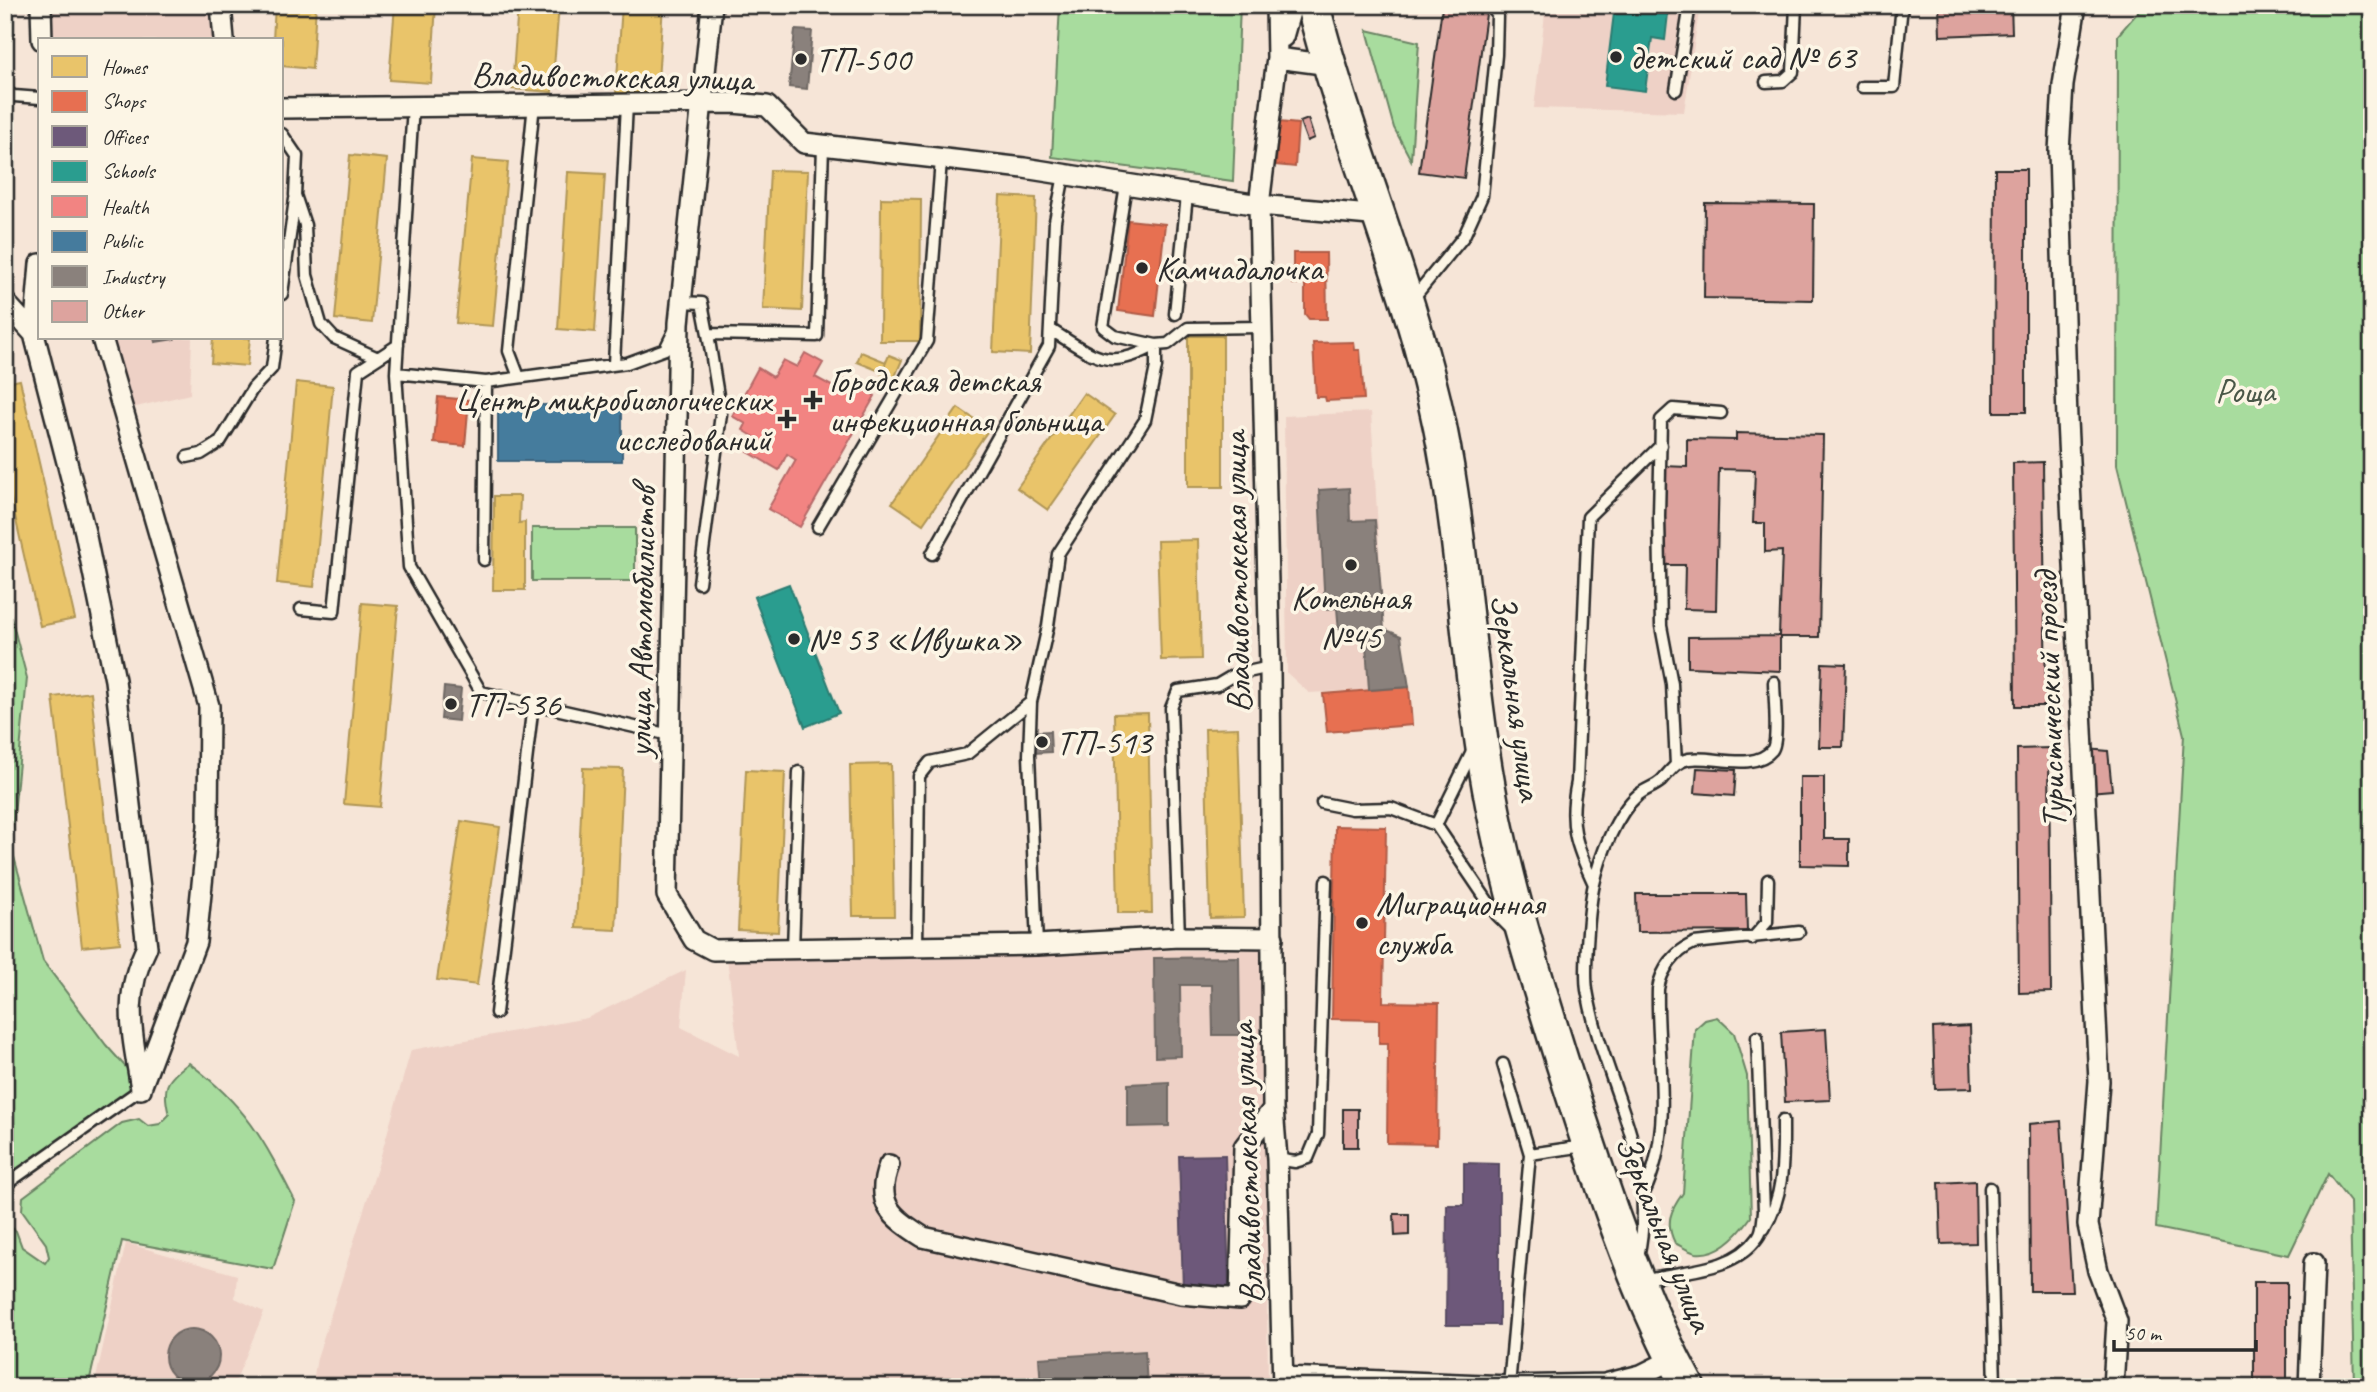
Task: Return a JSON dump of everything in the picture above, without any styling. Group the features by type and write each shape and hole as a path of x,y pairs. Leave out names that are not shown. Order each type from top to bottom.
{"main road":[{"name":"Зеркальная улица","path":"1312,5 1409,303 1430,381 1450,481 1480,736 1502,856 1524,942 1587,1145 1637,1276 1673,1359 1689,1387"}],"street":[{"path":"41,5 42,38"},
{"path":"221,5 224,38"},
{"name":"улица Автомобилистов","path":"712,5 679,323 667,895 694,940 713,950 793,949"},
{"name":"Владивостокская улица","path":"1276,5 1277,58 1259,205 1270,667 1273,1109 1278,1159 1284,1382"},
{"name":"Владивостокская улица","path":"1277,58 1292,5"},
{"name":"Туристический проезд","path":"2076,5 2063,85 2059,151 2067,420 2099,1081 2088,1226 2098,1271 2118,1321 2113,1387"},
{"path":"1277,58 1330,65"},
{"name":"Владивостокская улица","path":"284,108 702,102 767,106 804,143 1063,175 1259,205 1381,216"},
{"path":"38,287 34,334 85,532 116,692 147,947 135,971 129,1006 141,1089"},
{"path":"5,302 34,334"},
{"path":"103,340 209,706 208,826 196,942 141,1089"},
{"path":"793,949 1037,945 1179,937 1272,938"},
{"path":"889,1165 883,1180 886,1205 893,1215 923,1237 1181,1294 1240,1299 1244,1147 1273,1109"},
{"path":"2309,1387 2314,1263"},
{"path":"1284,1382 1509,1386 1605,1384 1641,1374 1673,1359"}],"lane":[{"path":"1409,303 1464,236 1482,196 1496,55 1497,10 1490,5"},
{"path":"1676,90 1690,5"},
{"path":"1766,82 1783,81 1793,72 1796,5"},
{"path":"1862,87 1894,87 1902,5"},
{"path":"5,91 13,96 38,98"},
{"path":"614,365 627,103"},
{"path":"519,377 509,351 534,104"},
{"path":"414,106 396,373 409,567 481,692 670,735"},
{"path":"284,137 298,156 284,279"},
{"path":"708,334 817,336 823,146"},
{"path":"818,527 927,341 942,160"},
{"path":"932,554 1049,346 1055,221 1063,175"},
{"path":"1126,185 1103,327 1115,336 1156,345 1168,344 1188,328 1262,327"},
{"path":"295,195 305,225 307,275 321,324 334,338 378,358"},
{"path":"1175,314 1187,195"},
{"path":"681,302 702,303 722,414 699,583"},
{"path":"396,373 486,382 614,365 665,349 679,323"},
{"path":"1051,330 1088,352 1110,360 1130,360 1156,345"},
{"path":"187,457 201,454 220,442 253,388 272,368 276,340"},
{"path":"301,609 334,611 358,371 398,345"},
{"path":"1037,945 1030,755 1031,702 1048,626 1058,554 1145,421 1156,367 1156,345"},
{"path":"485,560 486,382"},
{"path":"1676,765 1672,684 1661,626 1661,420 1673,409 1721,413"},
{"path":"1594,884 1574,837 1572,806 1577,782 1588,517 1661,445"},
{"path":"1179,937 1171,708 1178,691 1217,685 1234,675 1270,667"},
{"path":"1774,682 1775,740 1767,754 1747,760 1689,759 1676,765 1658,783 1638,795 1621,817 1594,884 1587,988 1639,1160 1644,1193 1644,1227 1637,1276 1721,1265 1746,1250 1760,1235 1774,1212 1782,1181 1783,1120"},
{"path":"917,947 919,776 930,762 967,754 1031,702"},
{"path":"496,1013 533,704"},
{"path":"1436,825 1480,736"},
{"path":"793,949 799,772"},
{"path":"1322,803 1352,809 1391,808 1436,825 1497,915 1524,942"},
{"path":"1751,939 1767,922 1768,880"},
{"path":"1278,1159 1295,1162 1308,1158 1318,1134 1326,881"},
{"path":"1644,1193 1657,1166 1661,1136 1660,980 1680,951 1694,943 1799,932"},
{"path":"1757,1037 1764,1211 1760,1235"},
{"path":"1503,1063 1530,1154 1509,1386"},
{"path":"5,1185 141,1089"},
{"path":"1530,1154 1587,1145"},
{"path":"1990,1188 1995,1387"}],"shaded area":[{"path":"53,5 212,5 217,38 54,38"},
{"name":"детский сад № 63","path":"1546,5 1700,5 1684,112 1534,108"},
{"path":"112,340 192,340 190,394 132,408"},
{"path":"1371,412 1384,629 1409,687 1309,693 1287,673 1284,416"},
{"path":"1263,949 1268,1387 1147,1387 1144,1351 1039,1358 1041,1387 312,1387 317,1358 411,1050 587,1018 686,970 681,1027 739,1056 727,958"},
{"path":"126,1243 237,1275 235,1298 264,1312 233,1387 94,1387"}],"green space":[{"path":"1060,5 1240,5 1233,181 1052,157"},
{"name":"Роща","path":"2144,5 2372,5 2372,1387 2354,1387 2350,1202 2328,1174 2289,1255 2156,1228 2184,735 2117,465 2118,35"},
{"path":"1367,30 1419,42 1411,160 1394,128"},
{"path":"532,528 635,528 635,581 532,581"},
{"path":"5,594 27,678 11,846 43,961 106,1045 131,1073 136,1086 5,1177"},
{"path":"1717,1017 1734,1033 1747,1076 1751,1217 1735,1237 1721,1247 1705,1253 1696,1253 1675,1243 1670,1229 1670,1217 1683,1193 1695,1029 1705,1020"},
{"path":"189,1063 239,1109 273,1159 295,1201 273,1269 122,1241 88,1387 5,1387 5,1223 16,1231 22,1247 45,1263 49,1257 46,1244 22,1210 23,1197 122,1123 139,1119 148,1126 160,1124 169,1115 167,1085 175,1074"}],"building: Homes":[{"path":"275,5 316,5 312,69 284,66 284,38 273,38"},
{"path":"395,5 436,5 431,83 389,80"},
{"path":"518,5 559,5 552,92 512,89"},
{"path":"622,5 663,5 657,96 616,93"},
{"path":"350,155 387,159 372,323 335,319"},
{"path":"472,159 508,162 493,326 456,323"},
{"path":"770,170 808,171 802,311 763,309"},
{"path":"568,172 605,174 595,332 558,329"},
{"path":"1000,196 1036,198 1030,354 993,352"},
{"path":"881,198 921,199 920,341 880,341"},
{"path":"1188,336 1223,336 1223,487 1188,487"},
{"path":"213,340 250,340 247,366 211,363"},
{"path":"861,352 886,362 882,372 857,362"},
{"path":"889,355 902,360 894,379 881,374"},
{"path":"20,380 75,619 40,626 5,472 5,383"},
{"path":"296,382 333,386 314,587 277,583"},
{"path":"1084,393 1115,415 1048,510 1017,488"},
{"path":"958,408 989,429 923,524 892,503"},
{"path":"494,496 520,496 519,523 525,522 525,590 493,590"},
{"path":"1198,540 1201,659 1161,660 1157,541"},
{"path":"362,603 398,606 380,807 344,804"},
{"path":"91,692 120,943 82,947 53,697"},
{"path":"1148,713 1152,913 1118,913 1114,714"},
{"path":"1238,728 1244,917 1210,918 1205,729"},
{"path":"891,764 894,916 853,916 850,765"},
{"path":"583,768 623,769 616,930 576,928"},
{"path":"746,770 785,772 778,932 738,930"},
{"path":"461,821 500,827 477,985 437,980"}],"building: Shops":[{"path":"1279,122 1298,124 1295,167 1276,165"},
{"name":"Камчадалочка","path":"1128,220 1165,224 1155,316 1118,311"},
{"path":"1293,253 1326,253 1327,319 1309,319 1305,314 1305,284 1293,284"},
{"path":"1354,342 1355,350 1360,350 1364,399 1326,401 1325,397 1316,397 1313,343"},
{"path":"438,397 469,400 465,446 434,443"},
{"path":"1409,687 1412,725 1327,732 1323,694"},
{"path":"1335,826 1386,827 1383,1002 1439,1003 1437,1144 1387,1143 1388,1043 1379,1043 1379,1020 1332,1019"}],"building: Offices":[{"path":"1225,1155 1229,1289 1183,1290 1179,1156"},
{"path":"1464,1163 1499,1164 1499,1325 1446,1325 1447,1205 1464,1205"}],"building: Schools":[{"path":"1615,5 1669,5 1665,40 1652,38 1645,91 1605,86"},
{"path":"789,584 839,713 805,727 754,597"}],"building: Health":[{"path":"805,353 823,363 815,377 837,389 843,378 875,396 800,527 768,509 796,460 787,454 779,470 748,452 756,438 743,430 746,424 732,416 758,368 773,377 783,360 797,367"}],"building: Public":[{"path":"498,405 622,405 622,461 498,461"}],"building: Industry":[{"name":"ТП-500","path":"795,30 812,31 807,89 789,87"},
{"name":"Котельная №45","path":"1349,488 1350,521 1375,520 1384,629 1339,632 1337,608 1325,609 1319,490"},
{"path":"1384,629 1401,636 1409,687 1369,690 1365,630"},
{"name":"ТП-536","path":"444,687 461,689 458,721 441,719"},
{"name":"ТП-513","path":"1050,731 1051,752 1034,753 1033,732"},
{"path":"1239,957 1240,1035 1213,1035 1212,985 1180,985 1181,1056 1155,1057 1154,958"},
{"path":"1169,1082 1169,1126 1128,1127 1128,1084"},
{"path":"192,1329 211,1337 219,1356 211,1375 192,1383 173,1375 165,1356 173,1337"},
{"path":"1145,1351 1147,1387 1041,1387 1039,1358"}],"building: Other":[{"path":"1939,5 2011,5 2012,33 1940,36"},
{"path":"1442,8 1486,14 1464,178 1419,172"},
{"path":"1308,119 1314,138 1307,141 1300,122"},
{"path":"1995,169 2026,169 2026,412 1994,412"},
{"path":"1705,203 1814,204 1813,300 1704,298"},
{"path":"1736,433 1823,435 1819,637 1780,637 1780,671 1688,667 1688,637 1779,636 1782,551 1765,552 1765,523 1753,523 1755,470 1719,469 1716,610 1684,609 1685,565 1662,565 1664,466 1687,467 1687,439 1736,440"},
{"path":"2043,462 2046,706 2015,706 2013,463"},
{"path":"1822,663 1846,664 1843,747 1819,747"},
{"path":"2049,748 2051,992 2019,993 2017,749"},
{"path":"2087,749 2108,751 2112,790 2089,792"},
{"path":"1697,768 1736,770 1734,796 1695,793"},
{"path":"1800,777 1824,777 1824,839 1849,839 1849,866 1800,865"},
{"path":"1636,894 1746,894 1747,931 1637,932"},
{"path":"1970,1026 1972,1088 1935,1089 1933,1028"},
{"path":"1826,1029 1830,1100 1785,1102 1781,1032"},
{"path":"1343,1109 1358,1109 1358,1147 1343,1147"},
{"path":"2061,1121 2072,1291 2030,1291 2029,1124"},
{"path":"1975,1181 1976,1243 1941,1244 1939,1183"},
{"path":"1394,1214 1409,1214 1409,1235 1395,1236"},
{"path":"2254,1282 2287,1282 2287,1387 2254,1387"}],"place":[{"name":"детский сад № 63","path":"1616,57"},
{"name":"ТП-500","path":"801,59"},
{"name":"Камчадалочка","path":"1142,268"},
{"name":"Городская детская инфекционная больница","path":"813,400"},
{"name":"Центр микробиологических исследований","path":"787,419"},
{"name":"Котельная №45","path":"1351,565"},
{"name":"№ 53 «Ивушка»","path":"794,639"},
{"name":"ТП-536","path":"451,704"},
{"name":"ТП-513","path":"1042,742"},
{"name":"Миграционная служба","path":"1362,923"}]}
